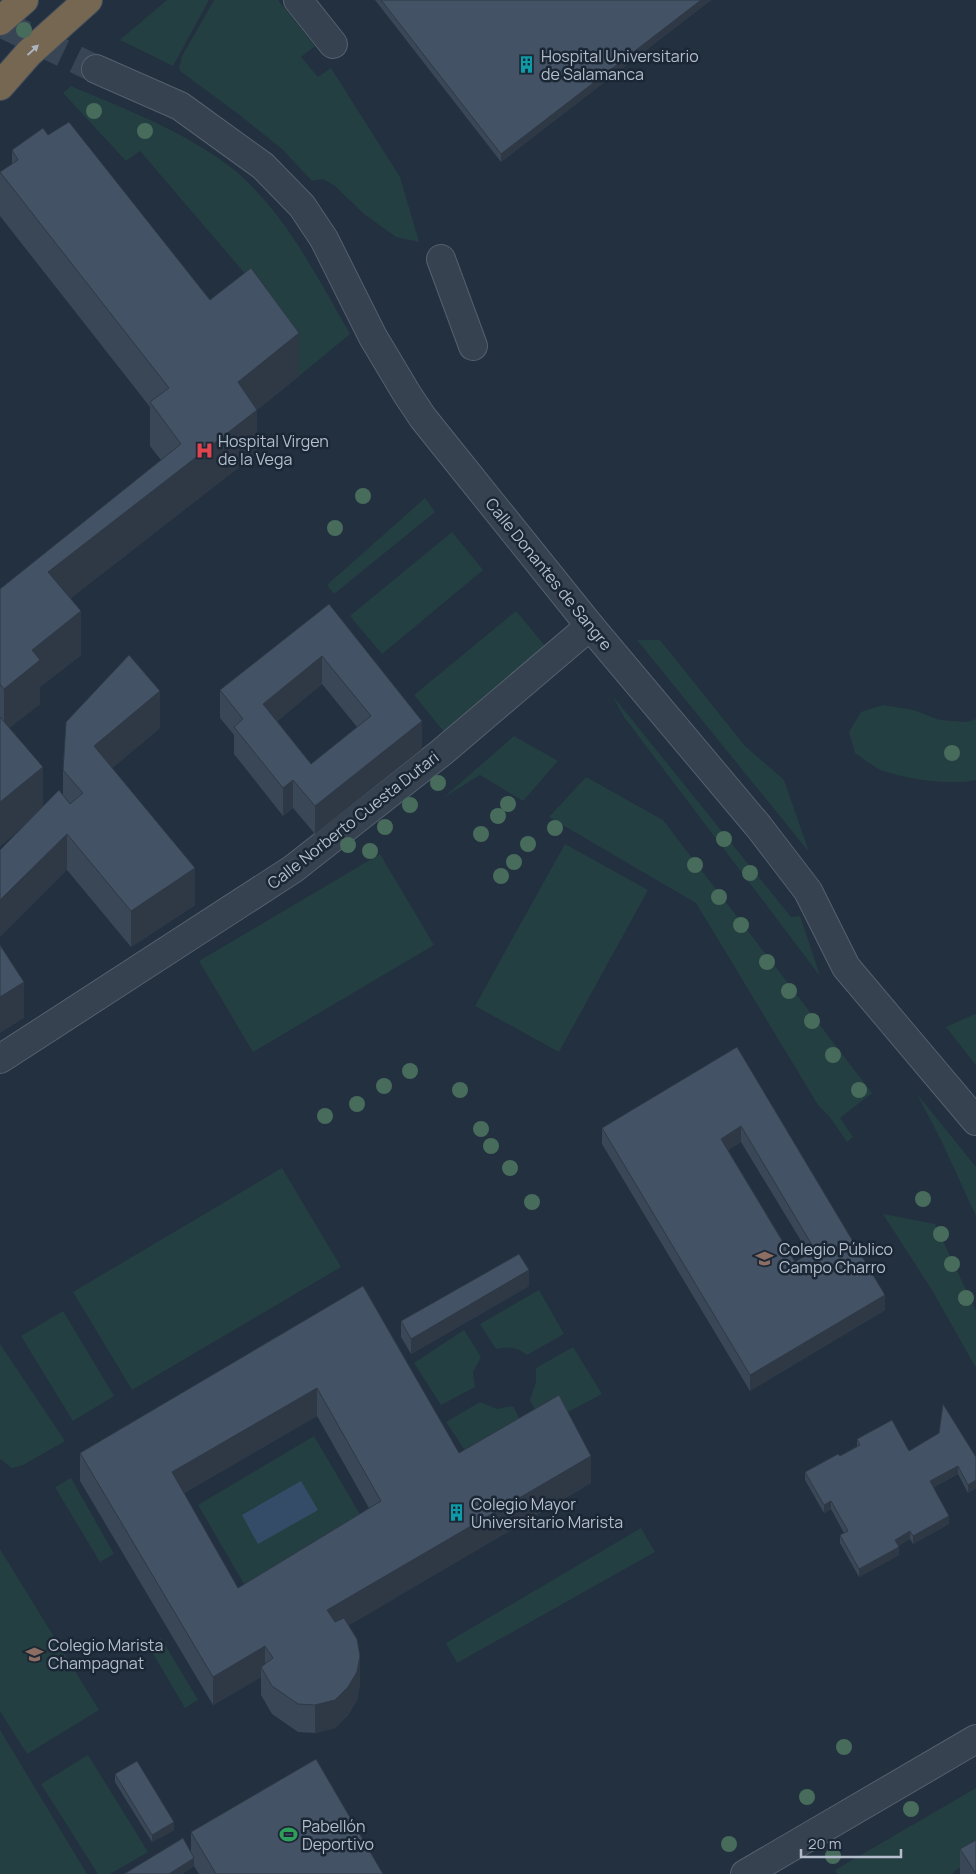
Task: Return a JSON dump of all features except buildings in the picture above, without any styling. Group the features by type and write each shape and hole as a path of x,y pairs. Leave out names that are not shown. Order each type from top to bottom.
{"highway":[{"path":"0,21 24,0"},
{"path":"0,86 29,52 88,0"}],"street":[{"path":"298,0 333,44"},
{"name":"Calle Donantes de Sangre","path":"96,68 180,106 263,166 302,206 324,239 373,337 407,394 429,425 590,626 759,827 808,890 846,967 976,1120"},
{"path":"441,259 474,346"},
{"name":"Calle Norberto Cuesta Dutari","path":"0,1059 293,869 442,752 590,626"},
{"path":"745,1874 976,1739"}],"green space":[{"path":"167,0 209,0 173,66 120,40"},
{"path":"214,0 278,0 315,46 301,57 318,77 331,68 400,177 419,242 396,237 364,214 335,186 323,179 312,181 283,150 180,71 181,58"},
{"path":"71,86 181,135 237,172 271,208 300,248 350,334 299,376 265,297 140,151 126,161 63,93"},
{"path":"425,498 435,512 334,594 327,585"},
{"path":"452,532 483,570 382,654 350,616"},
{"path":"516,611 546,647 444,732 414,695"},
{"path":"637,640 660,640 745,746 784,780 809,852"},
{"path":"612,695 791,917 800,916 820,976 624,717"},
{"path":"883,705 914,710 939,720 967,722 976,719 976,780 942,782 902,776 881,770 855,753 849,732 861,712"},
{"path":"514,736 558,761 523,801 480,775 443,798"},
{"path":"586,777 663,820 872,1093 840,1118 853,1137 847,1142 829,1116 818,1105 696,903 549,817"},
{"path":"565,844 648,890 559,1052 475,1006"},
{"path":"380,854 434,945 253,1052 199,961"},
{"path":"976,1015 976,1065 946,1027"},
{"path":"917,1094 976,1167 976,1216 941,1140"},
{"path":"282,1168 341,1267 132,1390 73,1292"},
{"path":"883,1214 935,1224 976,1311 976,1368 932,1290"},
{"path":"539,1290 564,1334 527,1355 513,1348 496,1349 480,1324"},
{"path":"63,1311 114,1396 73,1421 21,1336"},
{"path":"464,1330 481,1357 473,1372 475,1387 441,1405 414,1363"},
{"path":"0,1344 65,1441 23,1465 12,1468 0,1459"},
{"path":"573,1347 602,1394 543,1425 530,1400 536,1382 536,1368"},
{"path":"480,1402 497,1409 513,1406 527,1434 474,1464 446,1422"},
{"path":"314,1436 364,1521 247,1589 198,1505"},
{"path":"71,1478 114,1554 100,1562 55,1487"},
{"path":"641,1528 655,1552 457,1663 446,1643"},
{"path":"0,1549 99,1710 27,1754 0,1711"},
{"path":"161,1638 198,1700 185,1708 148,1645"},
{"path":"0,1730 87,1874 0,1874"},
{"path":"88,1755 148,1852 110,1874 98,1874 41,1784"},
{"path":"976,1788 976,1858 953,1872 954,1874 837,1874 835,1870"}],"water":[{"path":"301,1481 318,1510 258,1544 242,1515"}],"tunnel":[{"path":"0,23 96,69"}],"place":[{"name":"Hospital Universitario de Salamanca","path":"527,65"},
{"name":"Hospital Virgen de la Vega","path":"204,450"},
{"name":"Colegio Público Campo Charro","path":"765,1258"},
{"name":"Colegio Mayor Universitario Marista","path":"457,1513"},
{"name":"Colegio Marista Champagnat","path":"34,1654"},
{"name":"Pabellón Deportivo","path":"288,1835"}]}
